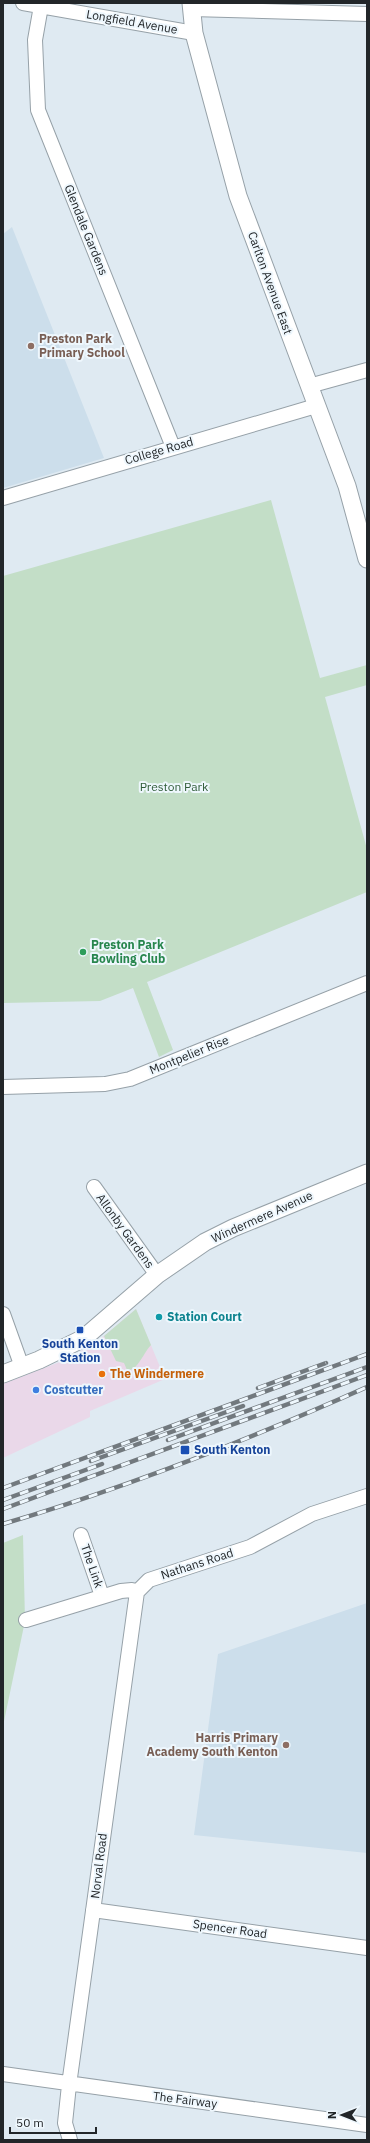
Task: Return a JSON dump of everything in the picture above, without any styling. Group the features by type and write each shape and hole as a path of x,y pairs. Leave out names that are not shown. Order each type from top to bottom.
{"street":[{"name":"Longfield Avenue","path":"23,3 194,33"},
{"name":"Glendale Gardens","path":"41,6 36,40 38,110 173,447"},
{"path":"191,6 367,14"},
{"name":"Carlton Avenue East","path":"191,6 194,33 238,196 347,486 365,540 367,559"},
{"path":"309,386 367,370"},
{"name":"College Road","path":"3,498 316,406"},
{"name":"Montpelier Rise","path":"3,1087 105,1084 130,1079 367,983"},
{"name":"Windermere Avenue","path":"3,1374 59,1352 84,1338 157,1275 206,1242 233,1228 367,1173"},
{"name":"Allonby Gardens","path":"94,1187 157,1275"},
{"path":"3,1314 22,1367"},
{"name":"Nathans Road","path":"137,1592 149,1580 250,1547 312,1514 367,1496"},
{"name":"The Link","path":"81,1535 102,1596"},
{"path":"26,1620 121,1591 132,1590 137,1592"},
{"name":"Norval Road","path":"70,2140 65,2123 69,2084 137,1592"},
{"name":"Spencer Road","path":"93,1910 367,1948"},
{"name":"The Fairway","path":"3,2074 367,2125"}],"shaded area":[{"name":"Preston Park Primary School","path":"12,227 104,458 3,488 3,234"},
{"path":"136,1309 165,1379 90,1411 90,1417 3,1458 3,1384 70,1358 104,1336"},
{"name":"Harris Primary Academy South Kenton","path":"367,1603 367,1853 194,1835 218,1654"}],"green space":[{"name":"Preston Park","path":"271,500 320,678 367,665 367,685 325,697 367,849 367,892 147,982 173,1050 159,1057 133,988 100,1001 3,1003 3,576"},
{"path":"136,1309 151,1345 137,1365 131,1370 127,1370 124,1363 116,1361 104,1336"},
{"path":"23,1535 25,1621 3,1726 3,1543"}],"railway":[{"path":"3,1488 367,1354"},
{"path":"258,1388 326,1363"},
{"path":"168,1440 367,1367"},
{"path":"3,1509 367,1375"},
{"path":"3,1524 50,1510 187,1462 278,1426 367,1387"},
{"path":"91,1461 243,1406"},
{"path":"3,1500 102,1464"}],"place":[{"name":"Preston Park Primary School","path":"31,346"},
{"name":"Preston Park Bowling Club","path":"83,952"},
{"name":"Station Court","path":"159,1317"},
{"name":"South Kenton Station","path":"80,1330"},
{"name":"The Windermere","path":"102,1374"},
{"name":"Costcutter","path":"36,1390"},
{"name":"South Kenton","path":"185,1450"},
{"name":"Harris Primary Academy South Kenton","path":"286,1745"}]}
